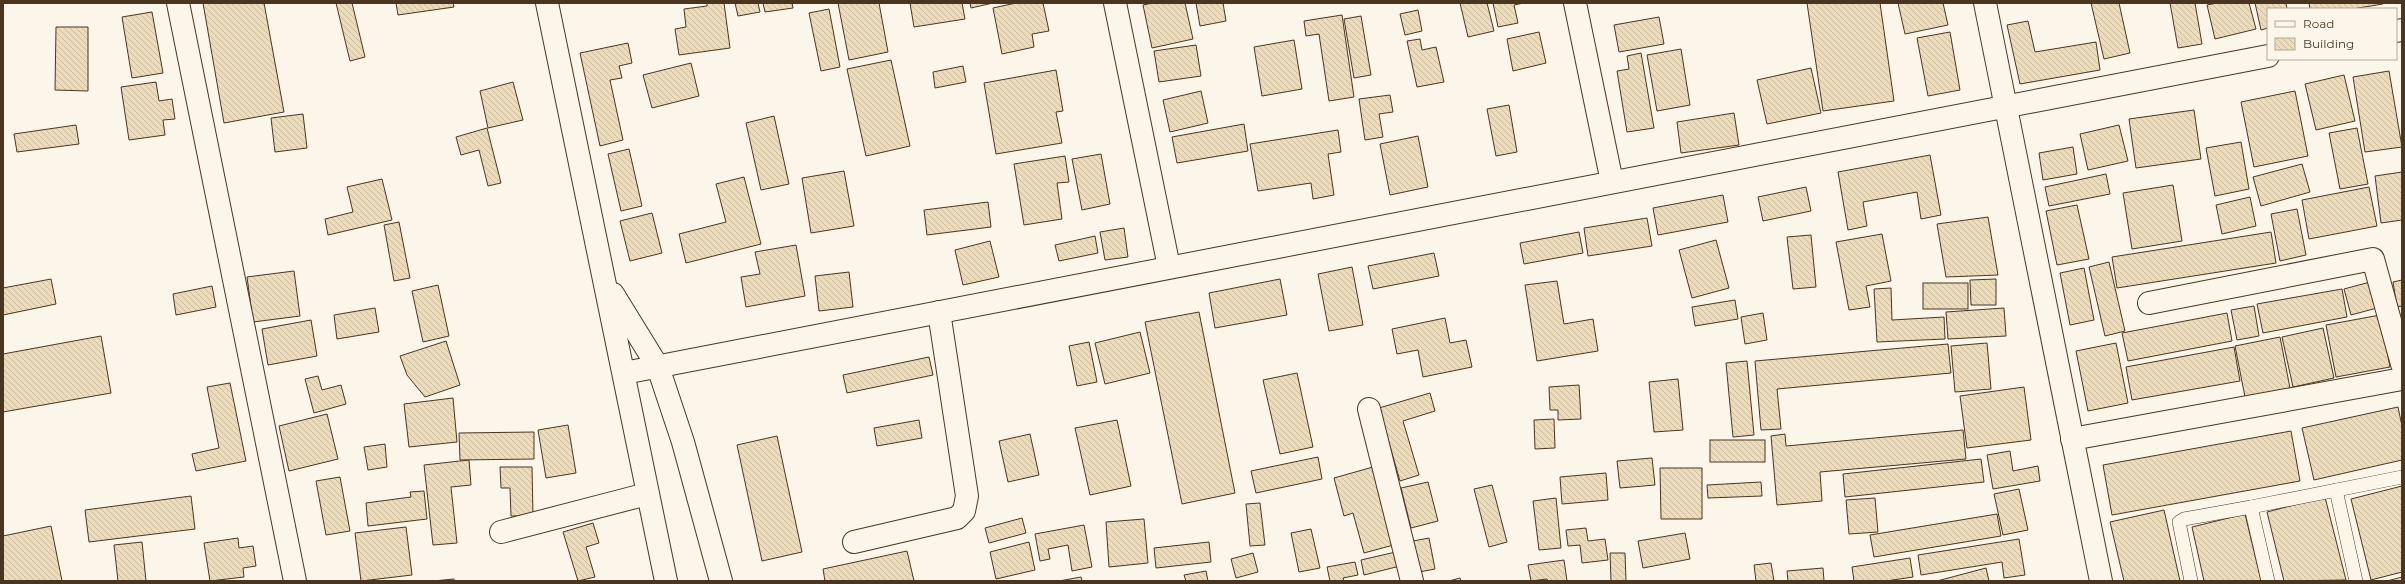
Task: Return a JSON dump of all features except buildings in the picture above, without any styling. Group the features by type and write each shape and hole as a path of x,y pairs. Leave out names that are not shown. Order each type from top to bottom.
{"street":[{"path":"178,3 295,581"},
{"path":"547,3 666,581"},
{"path":"1115,3 1169,267"},
{"path":"1575,3 1612,182"},
{"path":"1985,3 2101,581"},
{"path":"624,373 2267,56"},
{"path":"2149,303 2373,259 2402,364"},
{"path":"604,279 658,366 683,442 721,581"},
{"path":"854,542 957,518 964,511 967,496 939,312"},
{"path":"2072,439 2402,379"},
{"path":"1369,409 1412,581"},
{"path":"501,532 647,494"}],"lane":[{"path":"2191,581 2179,522 2184,519 2402,477"},
{"path":"2336,490 2356,581"},
{"path":"2251,507 2268,581"}]}
